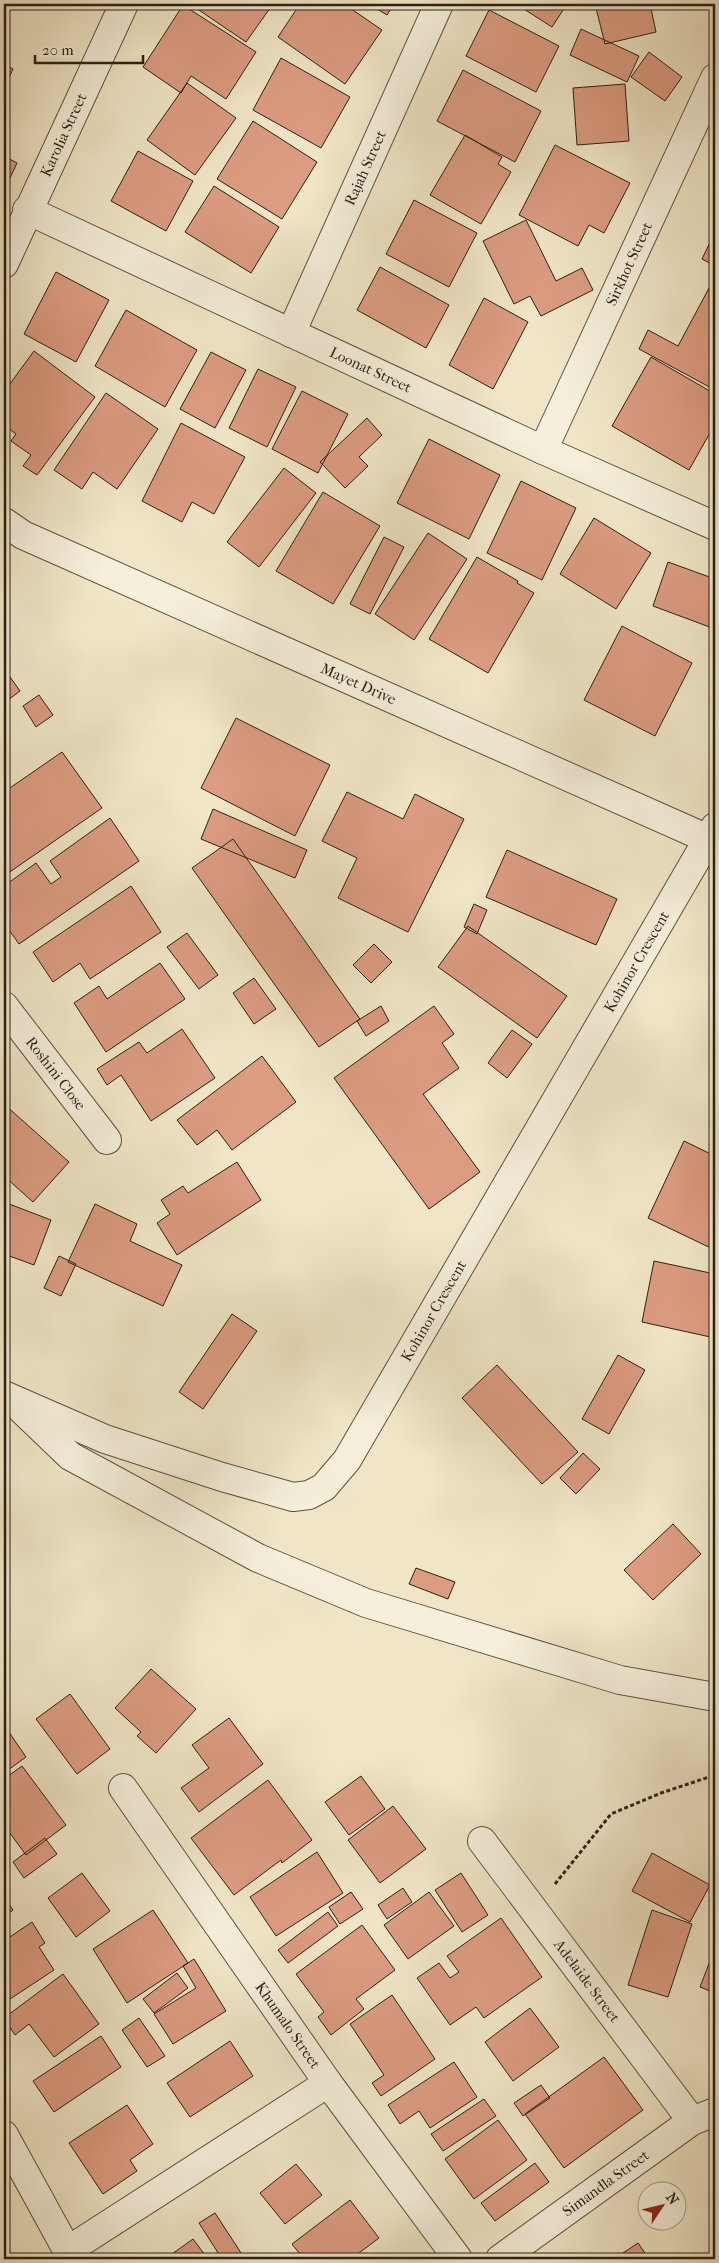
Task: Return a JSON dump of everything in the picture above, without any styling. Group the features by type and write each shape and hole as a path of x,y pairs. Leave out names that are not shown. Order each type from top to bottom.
{"street":[{"name":"Karolia Street","path":"4,264 27,210 124,4"},
{"name":"Rajah Street","path":"292,332 438,4"},
{"name":"Sirkhot Street","path":"543,450 715,78"},
{"name":"Loonat Street","path":"27,210 543,450 715,526"},
{"name":"Mayet Drive","path":"4,522 23,535 713,836"},
{"name":"Kohinor Crescent","path":"7,1397 106,1439 293,1497 309,1495 324,1488 347,1460 713,836"},
{"name":"Roshini Close","path":"4,1006 107,1140"},
{"path":"7,1397 70,1456 156,1504 267,1562 366,1603 610,1677 715,1697"},
{"name":"Khumalo Street","path":"123,1788 328,2083 458,2259"},
{"name":"Adelaide Street","path":"482,1841 534,1909 703,2116"},
{"path":"4,2135 70,2255 328,2083"},
{"name":"Simandla Street","path":"500,2259 703,2116"}],"path":[{"path":"534,1909 611,1814 660,1793 715,1774"}],"building":[{"path":"190,4 273,4 246,42"},
{"path":"300,4 344,4 382,30 345,84 278,37"},
{"path":"369,4 394,4 387,15"},
{"path":"516,4 567,4 552,27"},
{"path":"613,4 650,4 656,32 605,44 596,8"},
{"path":"183,5 256,52 226,99 191,76 181,93 143,67"},
{"path":"489,10 559,46 536,92 466,56"},
{"path":"581,29 639,56 627,82 570,55"},
{"path":"649,52 682,77 665,101 631,77"},
{"path":"281,58 350,97 321,148 253,110"},
{"path":"4,64 13,69 4,88"},
{"path":"463,70 541,111 515,162 437,121"},
{"path":"187,83 236,118 195,175 147,140"},
{"path":"625,84 629,141 577,145 573,88"},
{"path":"253,121 317,162 282,219 217,179"},
{"path":"465,135 502,157 498,164 511,172 481,224 430,195"},
{"path":"555,145 630,183 604,233 589,225 578,246 519,215"},
{"path":"138,151 193,181 166,231 111,201"},
{"path":"4,156 17,163 4,191"},
{"path":"214,186 279,227 251,273 185,232"},
{"path":"414,200 477,233 449,287 386,254"},
{"path":"526,220 556,281 582,268 593,290 541,316 530,296 514,304 483,241"},
{"path":"715,232 715,266 702,259"},
{"path":"380,267 449,305 426,348 357,310"},
{"path":"56,272 109,300 76,362 24,334"},
{"path":"715,277 715,390 639,349 648,330 678,346"},
{"path":"484,298 528,322 493,389 449,365"},
{"path":"126,310 197,350 165,407 95,366"},
{"path":"34,351 95,397 37,475 23,466 31,455 11,441 16,434 4,425 4,392"},
{"path":"211,352 246,370 215,428 180,409"},
{"path":"651,357 715,394 715,424 689,470 612,426"},
{"path":"258,369 296,387 267,447 229,428"},
{"path":"302,391 348,414 318,473 272,449"},
{"path":"106,393 158,429 117,489 93,472 82,489 54,470"},
{"path":"367,418 382,435 359,457 368,466 345,488 320,462"},
{"path":"181,423 245,457 214,514 192,502 182,522 142,501"},
{"path":"429,439 500,475 469,539 397,503"},
{"path":"284,468 316,493 259,567 227,542"},
{"path":"521,481 576,508 542,580 487,553"},
{"path":"323,492 380,526 333,604 276,571"},
{"path":"594,518 651,553 616,609 560,574"},
{"path":"428,533 467,559 414,640 375,614"},
{"path":"384,537 404,547 370,614 350,604"},
{"path":"477,557 518,581 517,583 534,593 488,673 429,639"},
{"path":"668,562 715,579 715,629 653,606"},
{"path":"622,626 692,663 655,736 584,700"},
{"path":"5,670 20,691 8,700 4,694"},
{"path":"39,695 53,715 36,727 23,706"},
{"path":"236,718 330,765 295,836 201,788"},
{"path":"62,752 102,808 4,876 4,792"},
{"path":"347,792 403,819 415,794 464,819 408,932 338,898 357,858 322,841"},
{"path":"213,809 307,850 295,878 201,839"},
{"path":"110,818 139,861 19,944 4,923 4,886 36,863 51,884 61,877 50,861"},
{"path":"233,839 360,1019 319,1047 192,868"},
{"path":"507,850 617,899 596,945 486,897"},
{"path":"131,886 161,932 90,979 80,963 53,982 33,952"},
{"path":"474,904 487,910 477,934 464,927"},
{"path":"468,926 567,996 537,1038 438,967"},
{"path":"187,933 218,975 199,989 167,947"},
{"path":"374,944 392,962 371,983 353,965"},
{"path":"160,963 185,999 106,1052 74,1003 99,986 107,999"},
{"path":"254,978 276,1009 254,1024 233,993"},
{"path":"381,1006 389,1021 366,1036 357,1021"},
{"path":"434,1006 454,1034 442,1043 459,1068 423,1094 480,1172 429,1209 334,1078"},
{"path":"182,1029 215,1078 151,1121 121,1075 107,1085 97,1069 139,1042 147,1053"},
{"path":"512,1030 532,1044 507,1078 488,1063"},
{"path":"262,1056 296,1102 232,1150 217,1130 197,1145 177,1120"},
{"path":"4,1104 69,1162 33,1202 4,1176"},
{"path":"684,1141 715,1156 715,1250 648,1218"},
{"path":"237,1162 261,1200 177,1255 157,1223 170,1214 161,1200 183,1186 188,1193"},
{"path":"4,1202 51,1220 34,1265 4,1254"},
{"path":"95,1204 137,1224 130,1241 182,1265 163,1306 68,1262"},
{"path":"59,1256 76,1264 61,1296 44,1288"},
{"path":"654,1261 715,1274 715,1338 642,1322"},
{"path":"232,1314 257,1331 203,1409 179,1392"},
{"path":"618,1355 645,1370 609,1434 582,1419"},
{"path":"497,1365 578,1452 542,1484 462,1398"},
{"path":"583,1453 600,1469 576,1494 560,1478"},
{"path":"673,1524 701,1554 653,1600 624,1570"},
{"path":"416,1568 455,1582 448,1599 409,1584"},
{"path":"151,1669 196,1709 156,1753 137,1736 141,1732 115,1708"},
{"path":"70,1694 110,1749 77,1774 36,1719"},
{"path":"229,1718 263,1764 199,1812 181,1788 209,1768 192,1745"},
{"path":"4,1725 26,1757 4,1773"},
{"path":"22,1766 66,1825 26,1855 4,1825 4,1779"},
{"path":"361,1776 385,1809 349,1835 325,1802"},
{"path":"268,1780 312,1840 282,1863 281,1860 234,1895 191,1838"},
{"path":"393,1806 426,1849 380,1883 348,1840"},
{"path":"45,1838 57,1854 24,1878 13,1862"},
{"path":"317,1852 343,1893 276,1936 250,1897"},
{"path":"652,1853 710,1885 690,1922 632,1891"},
{"path":"82,1873 110,1911 76,1937 48,1898"},
{"path":"461,1873 488,1915 462,1932 435,1890"},
{"path":"403,1888 412,1902 387,1919 378,1905"},
{"path":"351,1892 363,1909 340,1924 329,1907"},
{"path":"429,1892 454,1926 408,1959 384,1925"},
{"path":"4,1897 13,1910 4,1917"},
{"path":"153,1910 188,1963 127,2003 93,1949"},
{"path":"652,1910 692,1924 668,1997 628,1985"},
{"path":"328,1912 338,1926 288,1963 278,1950"},
{"path":"501,1918 542,1977 484,2018 476,2007 450,2025 417,1978 439,1963 450,1978 459,1972 447,1956"},
{"path":"32,1922 45,1943 39,1947 54,1970 4,2003 4,1941"},
{"path":"362,1925 395,1970 356,1999 364,2009 331,2035 318,2017 324,2012 296,1974"},
{"path":"715,1948 715,1993 700,1987"},
{"path":"194,1959 226,2011 173,2044 154,2014 196,1988 183,1966"},
{"path":"177,1973 188,1988 154,2013 143,1999"},
{"path":"63,1974 99,2024 54,2057 29,2024 15,2035 4,2018"},
{"path":"392,1995 435,2059 381,2096 372,2083 384,2075 350,2024"},
{"path":"530,2008 559,2047 513,2081 485,2042"},
{"path":"139,2018 165,2056 147,2067 122,2030"},
{"path":"101,2036 121,2067 54,2112 33,2081"},
{"path":"230,2041 253,2076 190,2117 167,2083"},
{"path":"604,2057 643,2110 564,2168 525,2114"},
{"path":"454,2062 477,2097 430,2128 419,2111 400,2124 388,2105"},
{"path":"541,2085 550,2098 523,2116 514,2103"},
{"path":"484,2099 496,2116 443,2151 431,2134"},
{"path":"127,2105 153,2144 130,2160 137,2171 103,2194 69,2143"},
{"path":"498,2120 527,2160 474,2199 445,2159"},
{"path":"535,2163 549,2182 495,2221 481,2203"},
{"path":"296,2164 322,2195 285,2224 260,2193"},
{"path":"350,2200 379,2238 351,2259 304,2259 292,2244"},
{"path":"215,2213 245,2259 222,2259 199,2223"},
{"path":"193,2239 208,2259 165,2259"},
{"path":"638,2243 649,2259 614,2259"}]}
